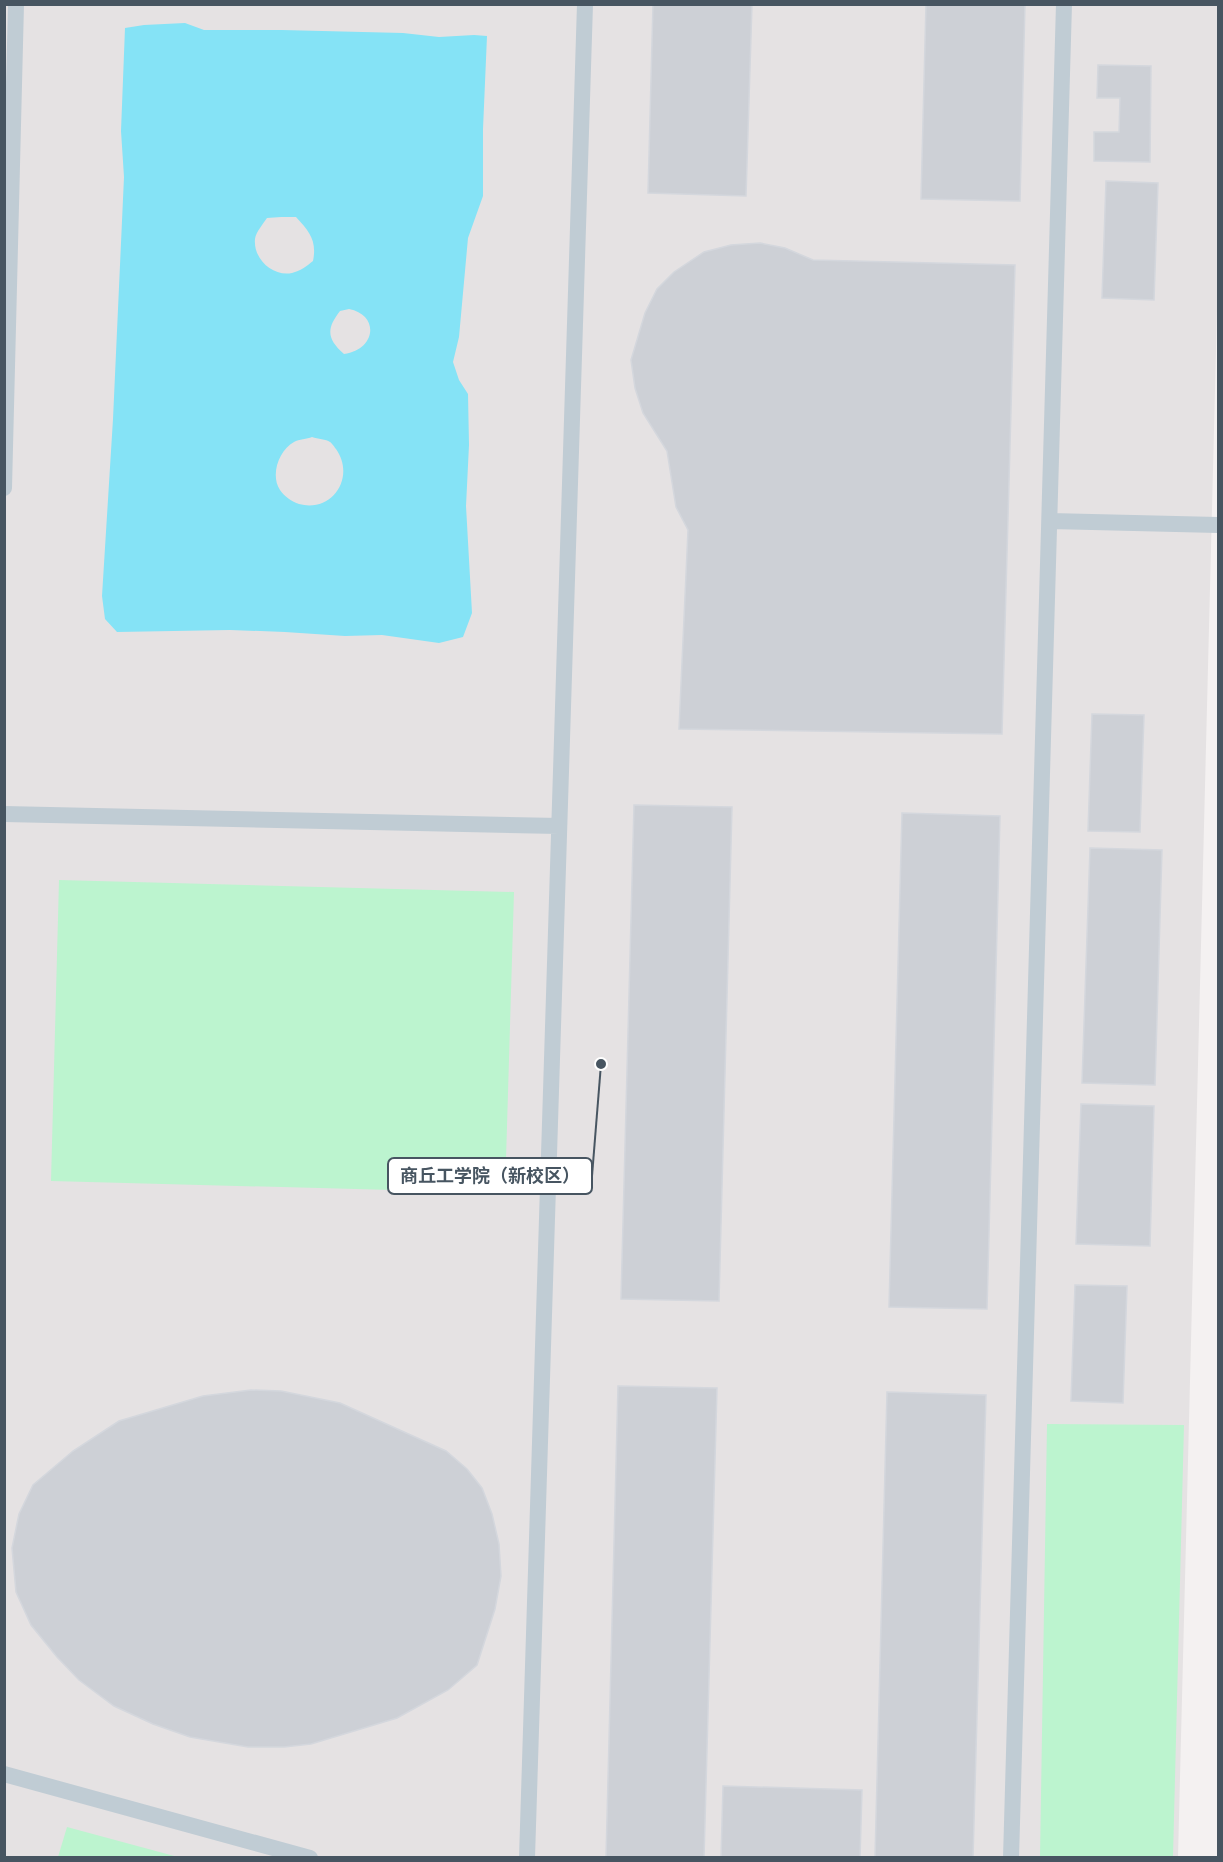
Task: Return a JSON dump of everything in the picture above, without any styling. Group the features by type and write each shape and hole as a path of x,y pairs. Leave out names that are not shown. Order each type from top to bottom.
{"lane":[{"path":"4,488 16,4"},
{"path":"527,1857 585,4"},
{"path":"1011,1857 1064,4"},
{"path":"1050,521 1218,525"},
{"path":"4,813 559,826"},
{"path":"4,1774 310,1857"}],"shaded area":[{"path":"5,5 1218,5 1218,271 1178,1857 5,1858"}],"green space":[{"path":"59,880 514,892 505,1193 51,1181"},
{"path":"1047,1424 1184,1425 1173,1857 1040,1857"},
{"path":"67,1827 178,1857 58,1857"}],"water":[{"path":"185,23 204,30 403,33 439,37 487,36 483,196 468,238 459,337 453,362 459,380 468,394 469,445 466,506 472,613 463,637 439,643 382,635 345,636 230,630 117,632 105,619 102,596 124,177 121,131 125,28","holes":["296,217 309,232 314,248 313,261 298,271 285,274 266,265 261,260 255,246 257,234 267,218","349,309 359,312 366,318 370,332 363,346 344,354 334,343 330,334 332,323 340,311","312,437 328,441 332,443 342,460 342,481 330,498 322,503 311,505 296,503 286,497 277,484 276,470 280,457 289,446 298,440"]}],"building":[{"path":"653,4 752,4 746,196 648,193"},
{"path":"926,4 1025,4 1020,201 921,199"},
{"path":"1098,65 1151,66 1150,162 1094,161 1094,132 1119,132 1120,98 1097,98"},
{"path":"1106,181 1158,183 1154,300 1102,298"},
{"path":"760,243 785,248 813,260 1015,265 1002,734 679,729 688,530 676,507 667,451 643,413 635,388 631,360 645,313 657,289 674,272 704,252 731,245"},
{"path":"1092,714 1144,715 1140,832 1088,831"},
{"path":"634,805 732,807 719,1301 621,1299"},
{"path":"902,813 1000,816 987,1309 889,1307"},
{"path":"1090,848 1162,850 1155,1085 1082,1083"},
{"path":"1081,1104 1154,1106 1150,1246 1076,1244"},
{"path":"1075,1285 1127,1286 1123,1403 1071,1401"},
{"path":"618,1386 717,1388 704,1858 606,1858"},
{"path":"251,1390 281,1391 340,1403 446,1451 467,1469 482,1488 492,1514 499,1544 501,1576 495,1609 477,1665 448,1690 397,1718 311,1744 248,1747 190,1737 153,1724 114,1706 79,1680 57,1657 31,1625 16,1592 12,1548 19,1514 33,1485 73,1451 119,1421 203,1396"},
{"path":"887,1392 986,1395 973,1858 875,1858"},
{"path":"723,1786 862,1790 860,1858 721,1858"}],"place":[{"name":"商丘工学院（新校区）","path":"601,1064"}]}
